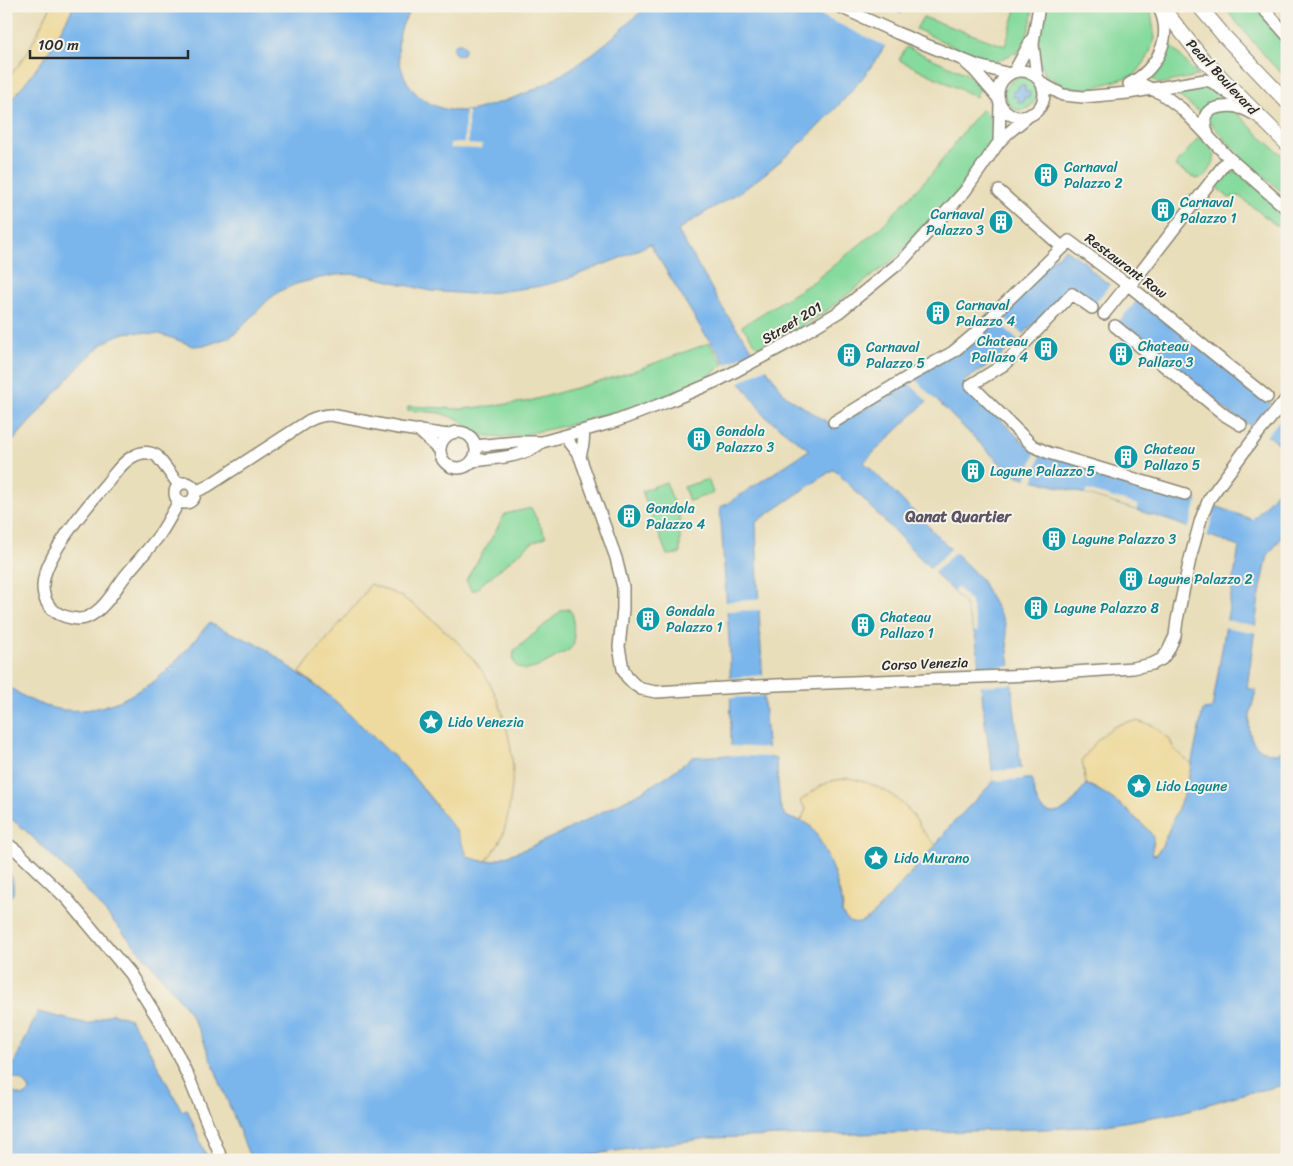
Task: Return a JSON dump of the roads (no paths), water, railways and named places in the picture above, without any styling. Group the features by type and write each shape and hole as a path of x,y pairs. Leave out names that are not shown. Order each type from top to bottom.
{"main road":[{"name":"Pearl Boulevard","path":"1160,6 1202,58 1287,144"},
{"path":"1199,6 1225,37 1287,102"}],"street":[{"path":"838,6 961,60 978,66 1012,73"},
{"path":"961,60 974,70 1005,111 1011,115 1025,117 1036,110 1044,95 1033,53 1039,6"},
{"name":"Street 201","path":"1110,95 1135,81 1149,68 1162,50 1165,29 1160,6"},
{"path":"1262,6 1287,35"},
{"path":"1012,73 1034,36"},
{"path":"999,142 998,91 1000,84 1004,78 1019,71 1028,73 1039,81"},
{"name":"Street 201","path":"1039,81 1064,95 1084,97 1162,88 1206,80 1226,90 1260,118"},
{"path":"1135,81 1151,88 1182,109 1230,158 1287,209"},
{"name":"Street 201","path":"475,446 542,442 607,424 719,380 776,351 839,312 903,260 965,191 999,142 1036,110 1064,95"},
{"path":"1208,136 1204,124 1206,114 1209,111 1230,106 1239,107 1260,118"},
{"path":"1104,314 1129,286 1230,158"},
{"path":"834,422 953,352 977,332 1063,248 999,191"},
{"name":"Restaurant Row","path":"1063,248 1070,241 1267,397"},
{"path":"1092,308 1072,294 1005,364 971,385 1038,449 1185,494"},
{"path":"1115,326 1226,416 1241,425"},
{"name":"Corso Venezia","path":"564,436 580,456 616,558 623,587 623,610 619,646 623,669 630,680 641,689 656,692 776,684 1030,675 1133,668 1152,664 1162,659 1175,636 1190,559 1201,519 1212,493 1287,398"},
{"path":"195,492 208,486 316,416 331,415 448,435"},
{"path":"418,430 440,450"},
{"name":"Corso Venezia","path":"580,456 584,431"},
{"path":"455,432 470,437 475,446 476,451 472,461 464,467 454,467 445,462 440,450 442,442 448,435 455,432"},
{"name":"Street 201","path":"472,461 524,452 534,449 542,442"},
{"path":"179,485 157,456 153,454 138,454 123,463 72,525 56,551 47,569 43,583 44,596 49,606 58,614 68,617 86,618 101,608 127,573 160,535 179,501"},
{"path":"184,483 188,483 193,487 195,492 194,497 189,502 182,503 175,496 176,489 184,483"},
{"path":"6,843 17,851 68,900 130,974 157,1017 192,1083 222,1160"}],"water":[{"path":"74,6 414,6 403,24 399,37 398,50 402,71 415,92 425,100 448,110 461,111 475,110 531,91 563,74 606,43 646,6 904,6 892,34 876,60 847,96 816,129 782,160 746,188 694,219 678,231 727,315 786,396 835,427 917,377 1065,249 1089,265 1088,268 1134,304 1138,300 1253,391 1287,412 1287,448 1233,415 1072,286 999,358 963,382 1031,450 1213,505 1253,520 1287,479 1287,531 1268,555 1259,598 1247,688 1256,690 1249,721 1249,729 1254,743 1260,749 1270,753 1287,750 1287,1084 1246,1093 1182,1112 1100,1126 709,1138 551,1160 251,1160 200,1032 185,1006 78,881 25,830 6,815 6,684 38,703 54,708 87,710 104,706 121,700 157,679 178,659 209,623 263,647 332,698 406,768 457,832 468,857 482,861 492,861 561,833 641,792 693,757 731,755 730,653 720,507 809,450 765,416 704,333 650,244 564,280 541,286 497,292 470,294 430,291 353,274 316,279 296,284 280,291 230,337 207,345 193,346 159,334 128,332 113,337 84,361 6,450 6,107 47,55","holes":["932,396 1011,474 1085,494 1171,521 1239,547 1212,709 1203,710 1186,789 1163,844 1155,855 1152,854 1153,837 1148,830 1112,799 1086,784 1071,804 1060,812 1047,812 1040,806 1035,796 1032,779 1022,779 1005,623 980,578 864,462","834,469 965,604 976,639 985,722 994,781 950,826 936,845 872,916 856,924 848,921 842,913 840,894 821,842 810,826 802,821 786,816 780,805 776,759 768,757 759,610 756,522"]},
{"path":"461,43 464,44 464,54 457,55 454,54 453,47 454,44"},
{"path":"1018,86 1025,86 1025,91 1030,92 1029,98 1024,97 1024,102 1018,102 1017,97 1013,97 1013,91 1018,90"},
{"path":"6,869 12,877 13,894 6,900"},
{"path":"38,1012 88,1024 112,1013 130,1019 145,1042 182,1111 187,1109 208,1160 6,1160 6,1090 22,1096 30,1091 24,1083 8,1076"}],"place":[{"name":"Carnaval Palazzo 2","path":"1046,175"},
{"name":"Carnaval Palazzo 1","path":"1163,210"},
{"name":"Carnaval Palazzo 3","path":"1001,222"},
{"name":"Carnaval Palazzo 4","path":"938,313"},
{"name":"Chateau Pallazo 4","path":"1046,349"},
{"name":"Chateau Pallazo 3","path":"1121,354"},
{"name":"Carnaval Palazzo 5","path":"849,355"},
{"name":"Gondola Palazzo 3","path":"699,439"},
{"name":"Chateau Pallazo 5","path":"1126,457"},
{"name":"Lagune Palazzo 5","path":"973,471"},
{"name":"Gondola Palazzo 4","path":"629,516"},
{"name":"Lagune Palazzo 3","path":"1054,539"},
{"name":"Lagune Palazzo 2","path":"1131,579"},
{"name":"Lagune Palazzo 8","path":"1036,608"},
{"name":"Gondala Palazzo 1","path":"648,619"},
{"name":"Chateau Pallazo 1","path":"863,625"},
{"name":"Lido Venezia","path":"431,722"},
{"name":"Lido Lagune","path":"1139,786"},
{"name":"Lido Murano","path":"876,858"}],"district":[{"name":"Qanat Quartier","path":"958,516"}]}
